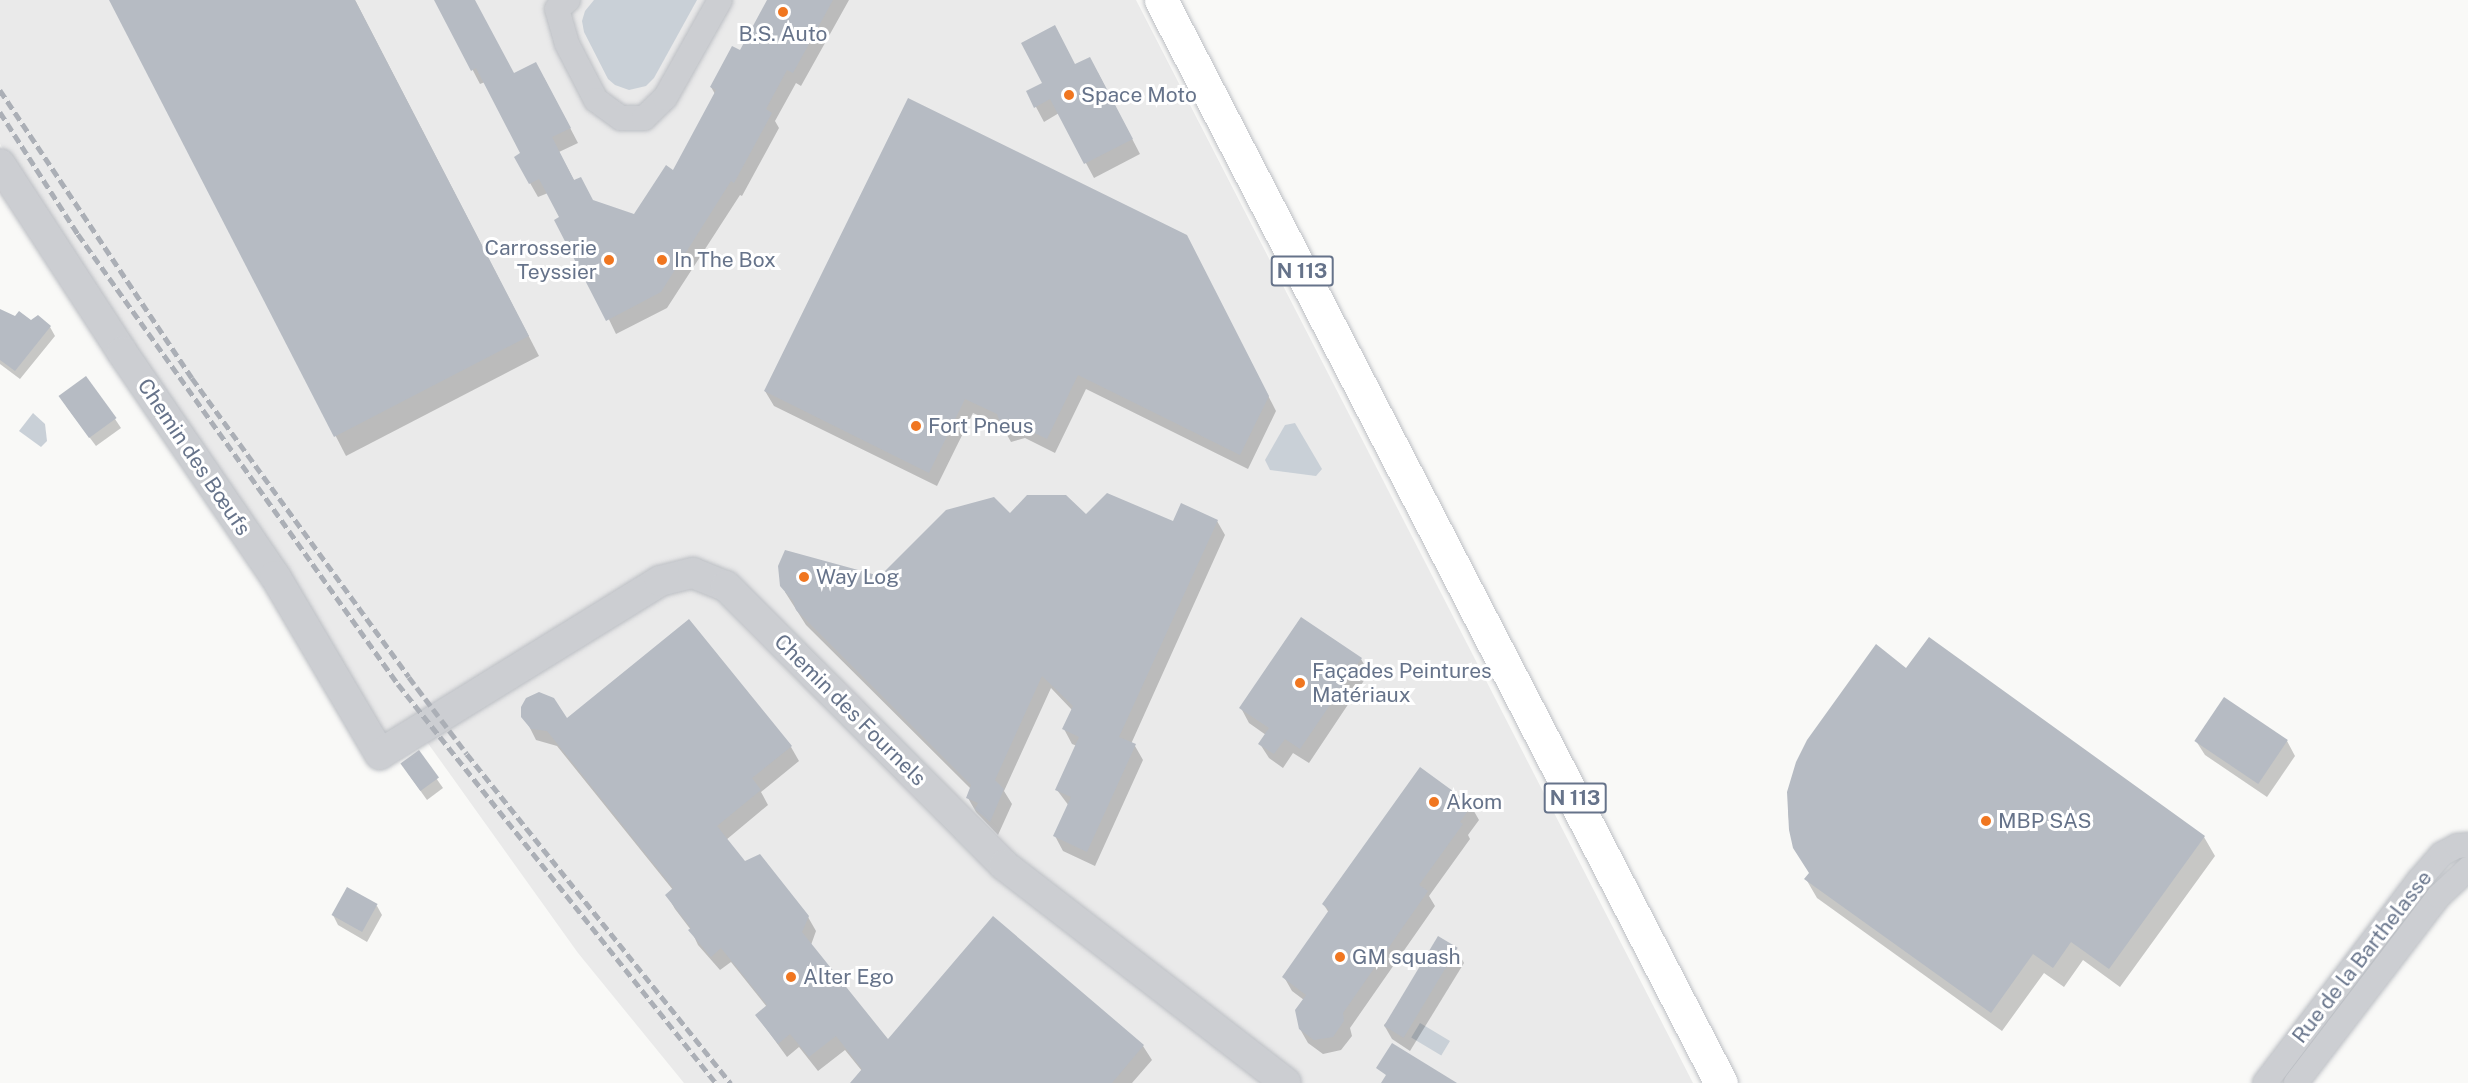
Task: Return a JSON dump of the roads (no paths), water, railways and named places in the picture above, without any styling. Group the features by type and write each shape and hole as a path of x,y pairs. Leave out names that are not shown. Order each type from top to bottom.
{"main road":[{"name":"N 113","path":"1161,0 1714,1069 1726,1083"}],"street":[{"path":"568,0 557,9 567,44 596,100 621,118 644,118 664,98 720,0"},
{"name":"Chemin des Bœufs","path":"0,164 122,352 276,576 380,754"},
{"name":"Chemin des Fournels","path":"380,754 660,581 693,573 726,586 1004,865 1286,1083"},
{"name":"Rue de la Barthelasse","path":"2265,1083 2420,879 2442,854 2457,846 2468,845"},
{"name":"Rue de la Barthelasse","path":"2296,1083 2439,896 2468,869"}],"railway":[{"path":"0,90 192,378 409,677 467,754 731,1083"},
{"path":"0,112 78,234 398,684 716,1083"}],"place":[{"name":"B.S. Auto","path":"783,12"},
{"name":"Space Moto","path":"1069,95"},
{"name":"Carrosserie Teyssier","path":"609,260"},
{"name":"In The Box","path":"662,260"},
{"name":"Fort Pneus","path":"916,426"},
{"name":"Way Log","path":"804,577"},
{"name":"Façades Peintures Matériaux","path":"1300,683"},
{"name":"Akom","path":"1434,802"},
{"name":"MBP SAS","path":"1986,821"},
{"name":"GM squash","path":"1340,957"},
{"name":"Alter Ego","path":"791,977"}]}
